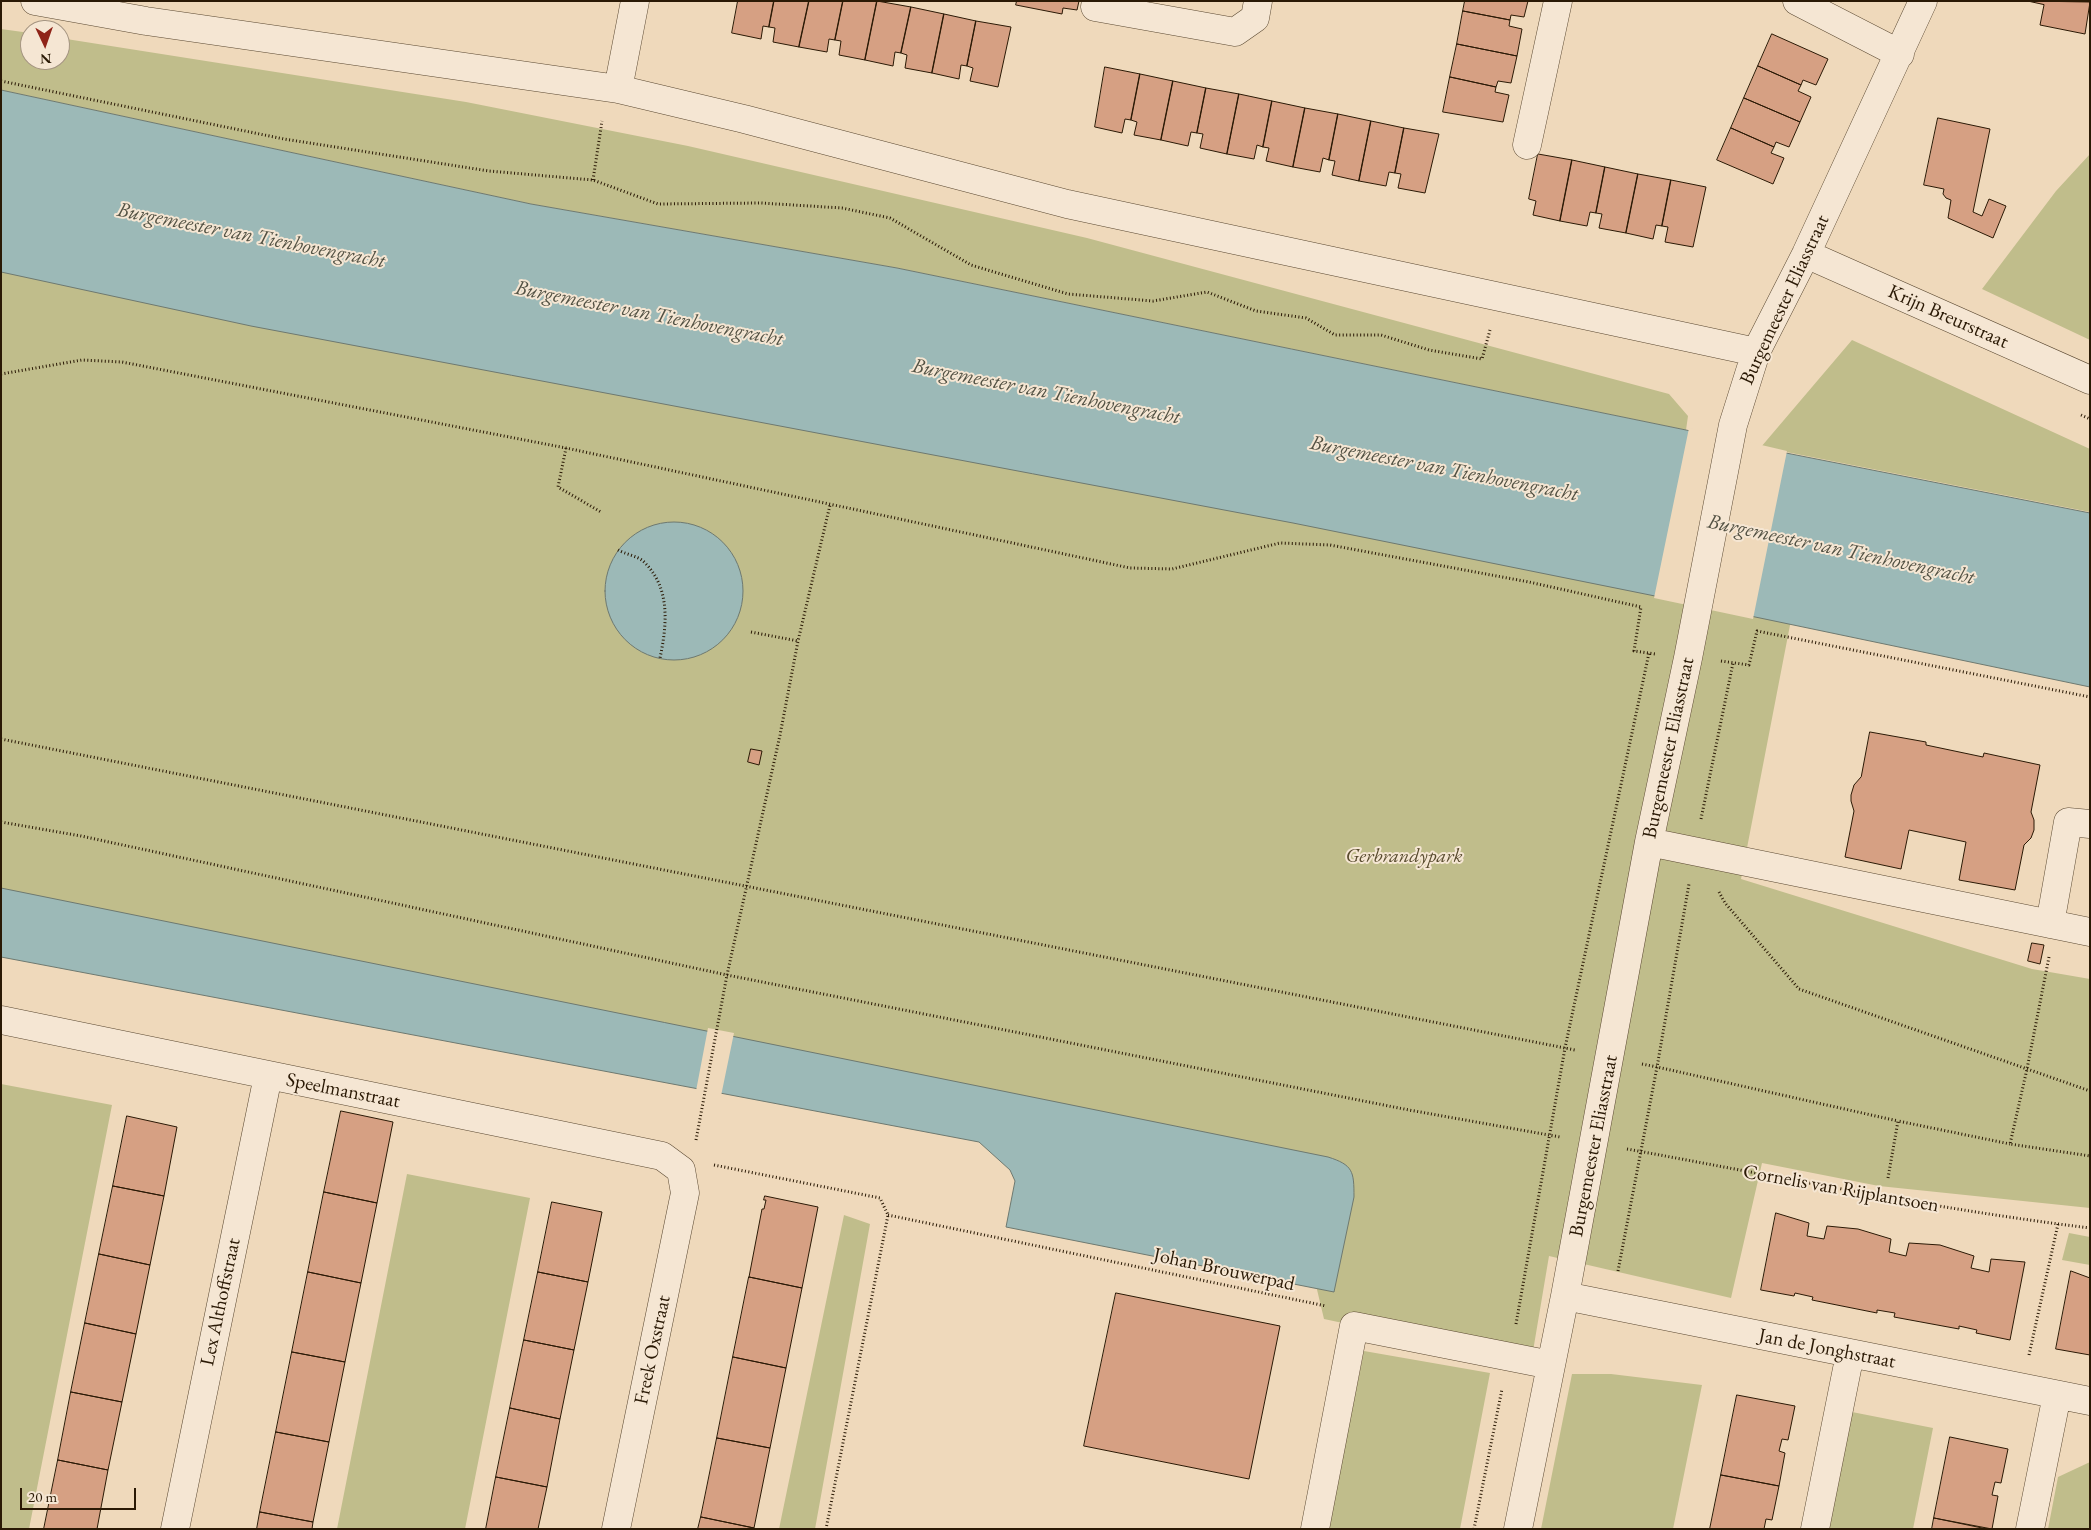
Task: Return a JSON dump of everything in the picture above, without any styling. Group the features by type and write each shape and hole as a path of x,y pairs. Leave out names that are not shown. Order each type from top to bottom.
{"street":[{"path":"35,1 146,21 618,89 744,119 1067,204 1756,352"},
{"path":"618,89 635,1"},
{"path":"1096,1 1095,6 1236,32 1254,18 1258,1"},
{"path":"1527,145 1558,1"},
{"path":"1798,1 1900,54"},
{"name":"Burgemeester Eliasstraat","path":"1518,1529 1611,1057 1649,842 1689,652 1733,425 1756,352 1806,254 1923,1"},
{"name":"Krijn Breurstraat","path":"1806,254 2090,380"},
{"path":"2050,924 2068,822 2090,824"},
{"path":"1649,842 2085,931"},
{"name":"Speelmanstraat","path":"1,1020 662,1156 681,1170"},
{"name":"Lex Althoffstraat","path":"175,1529 268,1076"},
{"name":"Freek Oxstraat","path":"616,1529 685,1193 681,1170"},
{"name":"Jan de Jonghstraat","path":"1565,1296 2090,1401"},
{"path":"1315,1529 1354,1326 1551,1365"},
{"path":"1815,1529 1850,1354"},
{"path":"2030,1529 2057,1395"}],"path":[{"path":"1,81 284,139 489,171 593,180 658,204 761,204 842,208 890,218 971,265 1068,294 1153,301 1208,292 1256,311 1306,318 1335,335 1381,335 1429,350 1482,359 1492,324"},
{"path":"593,180 603,116"},
{"path":"1,374 82,360 122,362 566,448 1130,568 1172,569 1280,543 1330,545 1530,582 1641,607 1636,638"},
{"path":"566,448 558,488 601,512"},
{"path":"700,1124 727,975 748,886 798,641 830,505"},
{"path":"618,550 642,561 656,580 665,602 665,632 660,658"},
{"path":"1751,658 1757,631 2090,697"},
{"path":"751,632 798,641"},
{"path":"1474,1529 1509,1357 1565,1048 1649,653"},
{"path":"1,739 1611,1057"},
{"name":"Cornelis van Rijplantsoen","path":"1,822 81,836 727,975 1408,1110 1594,1142 1762,1176 1889,1198 2090,1228"},
{"path":"1694,852 1726,903 1799,988 2090,1092"},
{"path":"2010,1144 2049,957 2085,931"},
{"path":"1611,1305 1657,1067 1898,1121 2010,1144 2090,1156"},
{"path":"1888,1178 1898,1121"},
{"path":"710,1164 880,1198 888,1215 826,1529"},
{"name":"Johan Brouwerpad","path":"888,1215 1327,1306"},
{"path":"2021,1388 2058,1224"}],"green space":[{"path":"1,29 20,32 20,70 70,70 70,40 466,102 688,146 1087,238 1669,394 1688,416 1686,430 897,268 531,204 1,90"},
{"path":"2090,154 2090,340 1982,289 2056,191"},
{"name":"Gerbrandypark","path":"1,238 1796,594 1741,879 2032,969 2090,979 2090,1208 1879,1186 1762,1163 1731,1298 1549,1256 1531,1363 1324,1319 1289,1172 1,906"},
{"path":"1852,340 2090,449 2090,512 1761,447"},
{"path":"1,1084 112,1105 29,1529 1,1529"},
{"path":"407,1174 530,1198 465,1529 337,1529"},
{"path":"844,1215 870,1224 815,1529 779,1529"},
{"path":"2069,1233 2090,1237 2090,1265 2062,1260"},
{"path":"1364,1351 1490,1373 1460,1529 1328,1529"},
{"path":"1572,1374 1611,1374 1702,1385 1673,1529 1541,1529"},
{"path":"1852,1412 1933,1428 1913,1529 1829,1529"},
{"path":"2090,1462 2090,1529 2048,1529 2058,1477"}],"water":[{"name":"Burgemeester van Tienhovengracht","path":"1,90 531,204 897,268 1686,430 1786,453 2090,513 2090,687 1293,523 251,326 1,272"},
{"path":"674,522 700,527 723,542 738,565 743,591 738,617 723,640 700,655 674,660 648,655 625,640 610,617 605,591 610,565 625,542 648,527"},
{"path":"1,888 1328,1157 1347,1166 1352,1175 1354,1188 1354,1197 1334,1292 1006,1227 1015,1181 1010,1170 979,1142 1,957"}],"pier":[{"path":"1689,428 1787,451 1753,619 1654,598"},
{"path":"708,1028 734,1033 721,1096 696,1091"}],"building":[{"path":"738,1 774,1 769,27 763,26 761,39 732,33"},
{"path":"774,1 809,1 799,47 773,42 775,28 769,27"},
{"path":"809,1 843,1 835,40 829,39 827,52 799,47"},
{"path":"843,1 877,1 865,60 839,55 841,41 835,40"},
{"path":"877,1 911,7 901,53 895,52 893,66 865,60"},
{"path":"1017,1 1079,1 1077,10 1063,8 1062,14 1016,5"},
{"path":"1465,1 1528,1 1524,17 1511,15 1510,20 1463,11"},
{"path":"2028,1 2090,2 2085,34 2040,25 2044,5"},
{"path":"911,7 944,14 932,73 905,68 907,55 901,53"},
{"path":"1463,11 1510,20 1509,26 1522,29 1517,56 1457,44"},
{"path":"944,14 976,21 967,66 961,65 959,79 932,73"},
{"path":"976,21 1011,27 998,87 970,81 973,68 967,66"},
{"path":"1772,34 1828,59 1816,85 1803,80 1801,85 1758,66"},
{"path":"1457,44 1517,56 1511,83 1498,81 1496,87 1450,77"},
{"path":"1758,66 1801,85 1798,91 1811,97 1800,122 1744,98"},
{"path":"1105,67 1140,74 1131,120 1125,119 1122,133 1095,127"},
{"path":"1140,74 1173,81 1161,140 1134,135 1137,122 1131,120"},
{"path":"1450,77 1496,87 1495,92 1509,95 1503,122 1443,112"},
{"path":"1173,81 1206,88 1197,133 1191,132 1188,146 1161,140"},
{"path":"1206,88 1239,94 1227,154 1200,148 1203,134 1197,133"},
{"path":"1239,94 1272,101 1263,147 1257,145 1254,159 1227,154"},
{"path":"1744,98 1800,122 1789,147 1776,142 1774,147 1731,128"},
{"path":"1272,101 1305,108 1293,167 1266,161 1269,148 1263,147"},
{"path":"1305,108 1338,114 1329,160 1323,158 1320,172 1293,167"},
{"path":"1338,114 1371,121 1359,181 1332,175 1335,161 1329,160"},
{"path":"1938,118 1990,129 1973,212 1982,216 1989,199 2006,206 1993,238 1948,218 1951,200 1943,194 1944,189 1924,185"},
{"path":"1371,121 1404,128 1395,173 1389,172 1386,186 1359,181"},
{"path":"1404,128 1439,134 1425,193 1398,188 1401,174 1395,173"},
{"path":"1731,128 1774,147 1771,153 1784,158 1773,184 1717,160"},
{"path":"1538,154 1572,160 1560,221 1533,215 1536,201 1529,199"},
{"path":"1572,160 1605,167 1596,213 1590,212 1587,226 1560,221"},
{"path":"1605,167 1638,174 1626,233 1599,228 1602,214 1596,213"},
{"path":"1638,174 1671,180 1662,226 1656,225 1653,239 1626,233"},
{"path":"1671,180 1706,187 1693,247 1665,242 1668,227 1662,226"},
{"path":"1870,732 1926,742 1926,745 1983,757 1984,753 2040,765 2031,812 2034,820 2034,830 2031,838 2024,845 2015,890 1959,880 1966,842 1909,830 1901,869 1845,857 1854,811 1851,795 1854,785 1861,777"},
{"path":"751,749 762,751 759,765 748,762"},
{"path":"2032,943 2044,945 2040,964 2028,961"},
{"path":"341,1111 393,1122 377,1203 324,1192"},
{"path":"127,1116 177,1127 164,1196 113,1186"},
{"path":"113,1186 164,1196 150,1265 99,1254"},
{"path":"324,1192 377,1203 361,1283 308,1272"},
{"path":"765,1196 818,1207 802,1288 749,1277 762,1209 764,1209 766,1200 764,1200"},
{"path":"552,1202 602,1212 588,1282 538,1272"},
{"path":"1776,1213 1809,1223 1807,1236 1824,1239 1827,1226 1858,1229 1891,1239 1889,1252 1906,1256 1909,1243 1940,1245 1974,1256 1971,1268 1989,1272 1991,1259 2025,1262 2010,1340 1976,1333 1977,1330 1959,1326 1959,1329 1894,1317 1895,1313 1877,1310 1877,1313 1812,1300 1813,1297 1795,1293 1794,1296 1761,1290"},
{"path":"99,1254 150,1265 136,1334 85,1323"},
{"path":"2071,1271 2090,1278 2090,1355 2056,1349"},
{"path":"308,1272 361,1283 345,1362 292,1352"},
{"path":"538,1272 588,1282 574,1350 524,1340"},
{"path":"749,1277 802,1288 786,1368 733,1357"},
{"path":"1116,1293 1280,1326 1249,1479 1084,1446"},
{"path":"85,1323 136,1334 122,1402 71,1392"},
{"path":"524,1340 574,1350 560,1419 510,1408"},
{"path":"292,1352 345,1362 329,1442 276,1432"},
{"path":"733,1357 786,1368 770,1448 717,1438"},
{"path":"71,1392 122,1402 108,1470 58,1460"},
{"path":"1737,1395 1795,1406 1788,1440 1782,1439 1779,1451 1785,1453 1779,1486 1721,1475"},
{"path":"510,1408 560,1419 547,1487 496,1477"},
{"path":"276,1432 329,1442 313,1522 260,1512"},
{"path":"1950,1437 2008,1449 2001,1483 1995,1482 1992,1495 1998,1496 1992,1529 1934,1518"},
{"path":"717,1438 770,1448 754,1528 701,1517"},
{"path":"58,1460 108,1470 97,1529 44,1529"},
{"path":"1721,1475 1779,1486 1772,1520 1766,1519 1764,1529 1710,1529"},
{"path":"496,1477 547,1487 538,1529 486,1529"},
{"path":"260,1512 313,1522 312,1529 257,1529"},
{"path":"701,1517 754,1528 754,1529 698,1529"},
{"path":"1934,1518 1987,1529 1932,1529"}]}
